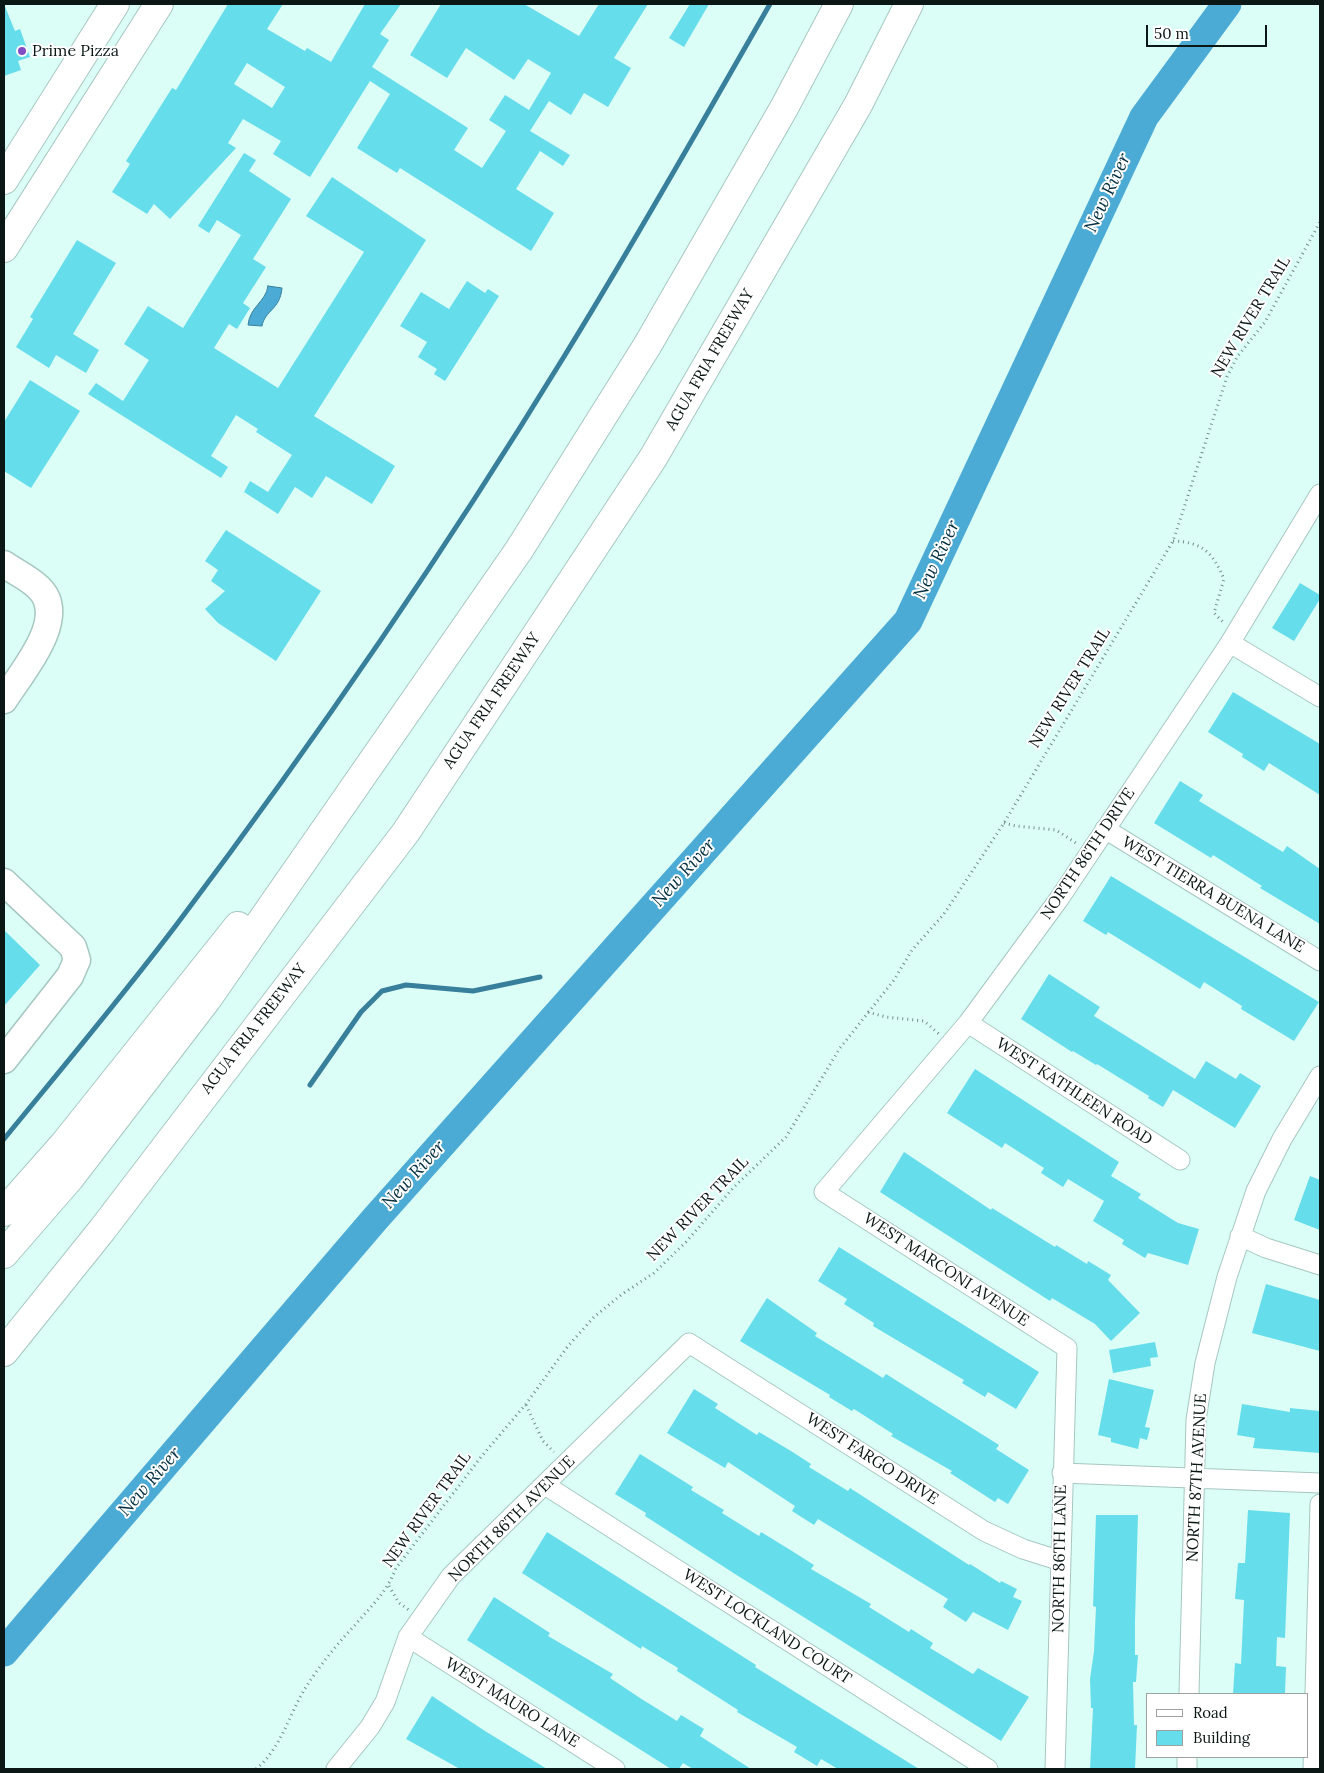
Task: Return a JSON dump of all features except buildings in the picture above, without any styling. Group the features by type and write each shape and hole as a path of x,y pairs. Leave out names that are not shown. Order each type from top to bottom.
{"main road":[{"path":"4,180 115,4"},
{"path":"4,248 159,4"},
{"path":"4,1254 70,1178 208,998 519,550 647,346 784,108 839,4"},
{"name":"AGUA FRIA FREEWAY","path":"4,1352 102,1230 406,832 653,458 858,105 909,4"},
{"path":"4,1212 76,1129 418,697"}],"street":[{"name":"NORTH 86TH DRIVE","path":"824,1192 968,1023 1090,852 1233,636 1320,494"},
{"path":"4,564 40,588 49,604 49,622 46,632 4,700"},
{"path":"1233,636 1320,697"},
{"name":"WEST TIERRA BUENA LANE","path":"1105,829 1320,960"},
{"path":"4,882 73,947 77,960 70,976 4,1060"},
{"name":"WEST KATHLEEN ROAD","path":"968,1023 1180,1160"},
{"name":"NORTH 87TH AVENUE","path":"1189,1693 1196,1420 1205,1363 1216,1314 1256,1191 1282,1139 1320,1076"},
{"name":"WEST MARCONI AVENUE","path":"824,1192 1067,1348"},
{"path":"1240,1236 1266,1248 1320,1265"},
{"name":"NORTH 86TH AVENUE","path":"336,1769 370,1727 385,1702 408,1637 451,1576 689,1343"},
{"name":"WEST FARGO DRIVE","path":"689,1343 984,1531 1023,1549 1061,1561"},
{"name":"NORTH 86TH LANE","path":"1055,1769 1067,1348"},
{"path":"1062,1473 1194,1480 1320,1483"},
{"name":"WEST LOCKLAND COURT","path":"545,1485 988,1769"},
{"path":"1313,1769 1318,1680 1320,1504"},
{"name":"WEST MAURO LANE","path":"408,1637 615,1769"}],"path":[{"name":"NEW RIVER TRAIL","path":"256,1769 264,1763 278,1741 306,1687 352,1628 389,1586 396,1568 481,1457 526,1404 553,1366 594,1317 654,1272 686,1242 734,1188 786,1138 840,1048 894,980 912,950 944,914 1004,822 1173,541 1227,377 1238,357 1266,322 1320,222"},
{"path":"1173,541 1186,542 1200,547 1215,558 1224,579 1214,613 1233,636"},
{"path":"1004,822 1016,826 1056,830 1090,852"},
{"path":"868,1012 886,1017 924,1021 951,1044"},
{"path":"526,1404 543,1441 566,1464"},
{"name":"NEW RIVER TRAIL","path":"389,1586 399,1603 422,1618"}],"water":[{"path":"268,286 282,288 276,305 266,316 262,326 248,325 252,313 267,291"}],"waterway":[{"path":"4,1139 113,1006 177,924 329,715 426,573 520,428 591,312 770,4"},
{"name":"New River","path":"4,1652 375,1219 908,621 1144,117 1227,4"},
{"path":"310,1085 361,1012 382,991 406,985 473,991 540,977"}],"place":[{"name":"Prime Pizza","path":"22,51"}]}
